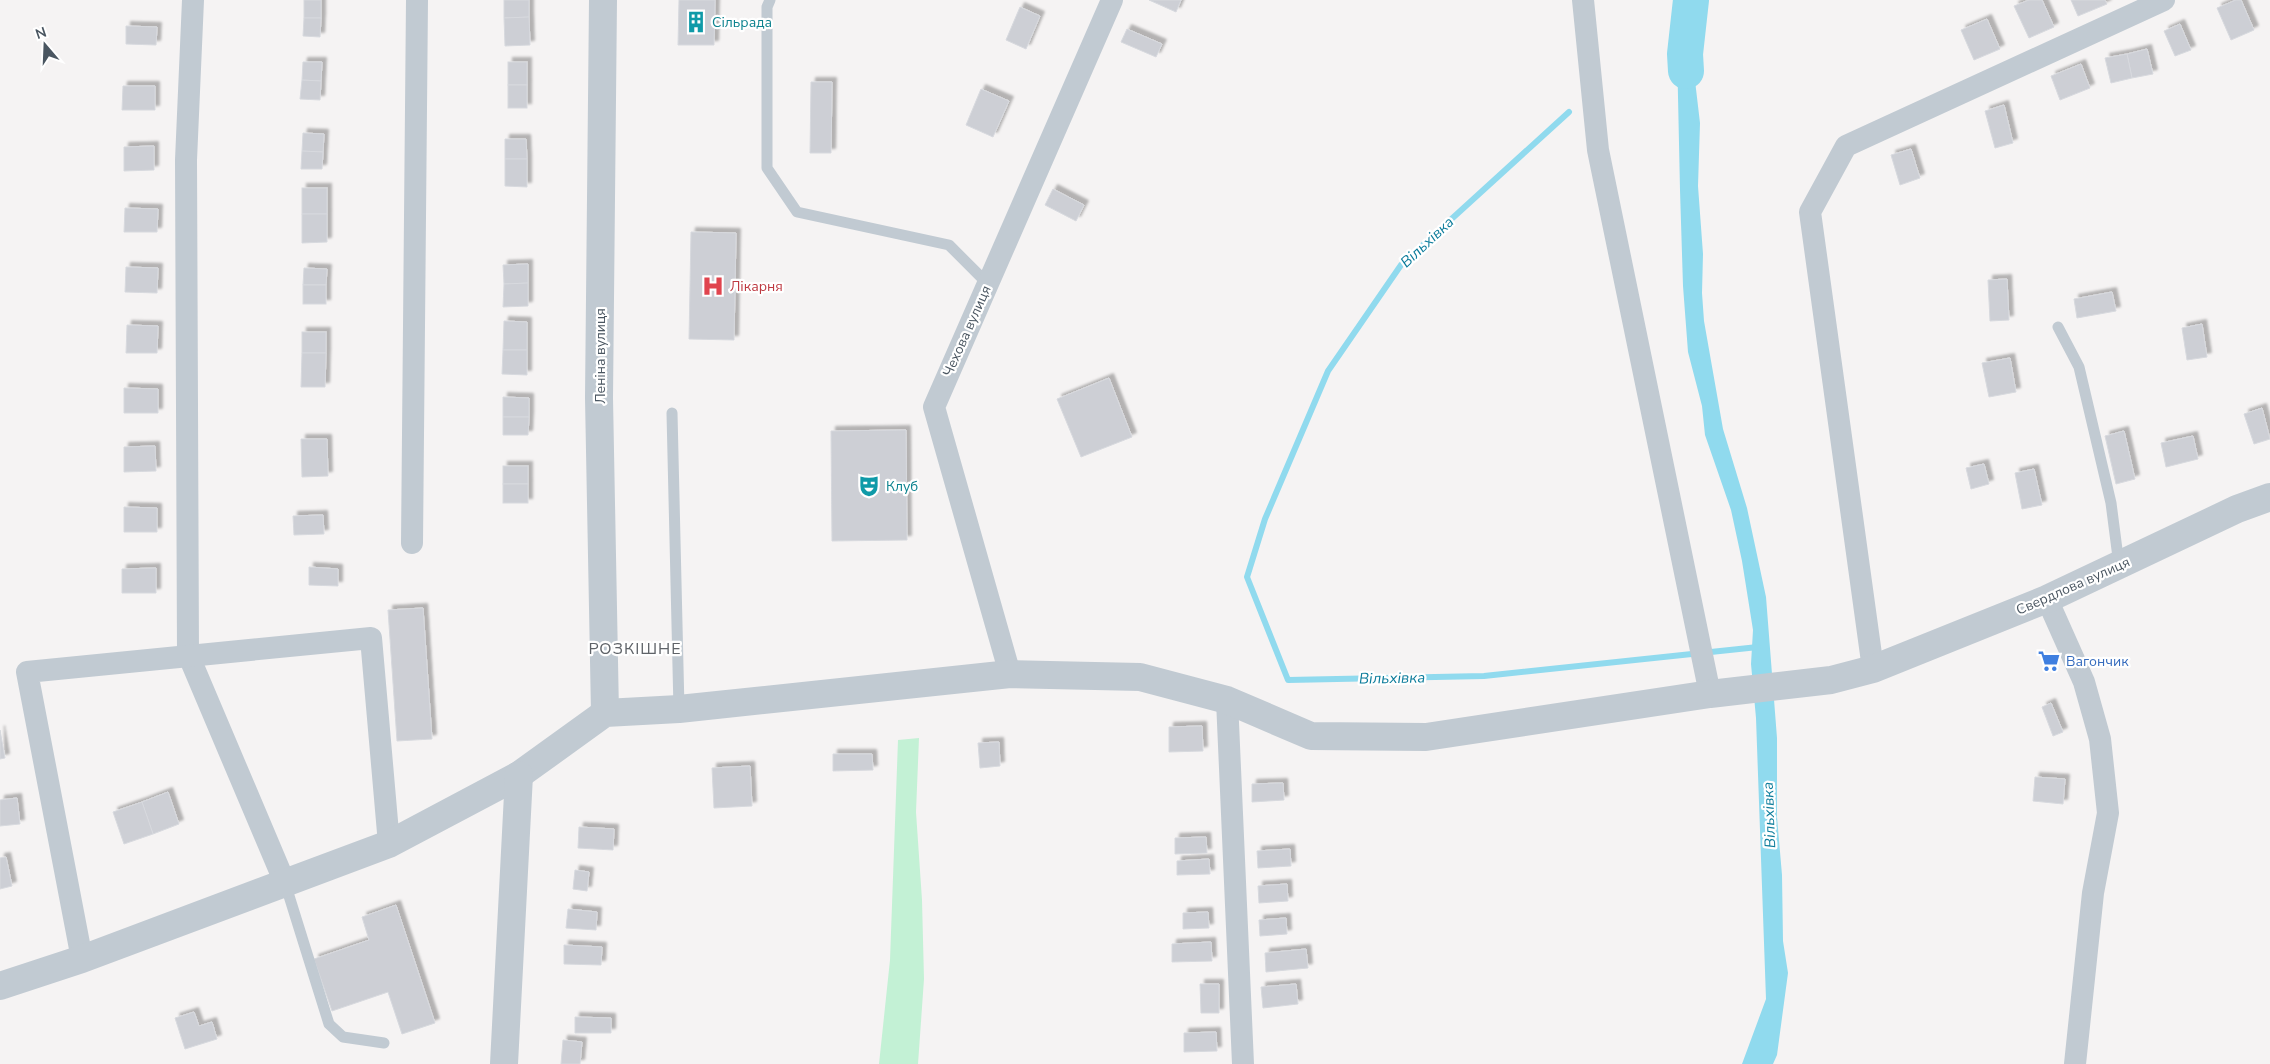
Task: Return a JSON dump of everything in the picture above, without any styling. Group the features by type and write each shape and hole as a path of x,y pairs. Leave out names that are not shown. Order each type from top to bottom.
{"street":[{"path":"193,0 186,160 188,654 285,883"},
{"path":"412,543 417,0"},
{"name":"Леніна вулиця","path":"603,0 599,398 605,713"},
{"name":"Чехова вулиця","path":"1010,674 934,407 1112,0"},
{"path":"1583,0 1598,150 1723,693"},
{"path":"1873,669 1810,212 1846,146 2164,0"},
{"name":"Свердлова вулиця","path":"605,713 679,709 1010,674 1140,677 1227,700 1311,736 1426,737 1723,693 1831,680 1873,669 2046,599 2237,509 2270,497"},
{"path":"2046,599 2084,682 2100,739 2108,813 2093,893 2075,1064"},
{"path":"82,959 27,672 188,654 371,638 389,844"},
{"path":"1227,700 1243,1064"},
{"path":"0,986 82,959 389,844 519,775 605,713"},
{"path":"504,1064 519,775"}],"lane":[{"path":"770,0 767,7 767,168 797,212 949,245 988,284"},
{"path":"2058,327 2079,367 2111,503 2119,565"},
{"path":"672,413 679,709"},
{"path":"285,883 329,1024 343,1037 384,1043"}],"green space":[{"path":"919,738 916,812 922,900 924,979 918,1064 879,1064 890,960 898,740"}],"water":[{"path":"1680,20 1694,23 1694,72 1700,123 1698,186 1703,254 1702,293 1704,321 1723,429 1747,508 1766,597 1777,738 1777,817 1782,875 1783,941 1788,973 1777,1055 1773,1064 1742,1064 1766,999 1756,718 1751,664 1753,630 1742,561 1731,510 1705,435 1702,406 1688,352 1683,286 1680,190 1677,50"}],"building":[{"path":"304,0 321,0 321,18 304,18"},
{"path":"504,0 529,0 529,17 504,18"},
{"name":"Сільрада","path":"679,0 715,0 714,45 678,45"},
{"path":"1149,0 1181,0 1176,12"},
{"path":"2029,0 2042,0 2054,27 2029,38 2014,6"},
{"path":"2071,0 2105,0 2107,4 2078,16"},
{"path":"2236,0 2241,0 2254,30 2231,40 2217,8"},
{"path":"1020,7 1040,16 1026,49 1006,40"},
{"path":"529,17 530,45 505,46 504,18"},
{"path":"304,18 321,18 320,37 303,36"},
{"path":"1987,19 2000,49 1974,60 1961,30"},
{"path":"2180,24 2191,50 2175,56 2164,31"},
{"path":"126,26 157,27 156,45 126,44"},
{"path":"1127,29 1162,44 1156,57 1121,42"},
{"path":"2147,49 2153,74 2132,78 2127,54"},
{"path":"2127,54 2132,78 2111,83 2105,58"},
{"path":"303,62 322,62 321,81 302,80"},
{"path":"508,62 527,62 527,85 508,85"},
{"path":"2081,64 2090,88 2060,100 2051,76"},
{"path":"302,80 321,81 320,100 300,99"},
{"path":"811,82 832,82 831,153 810,153"},
{"path":"508,85 527,85 527,108 508,108"},
{"path":"123,86 155,86 155,110 122,110"},
{"path":"981,89 1009,101 993,137 966,125"},
{"path":"2004,105 2013,143 1995,148 1985,111"},
{"path":"303,133 324,134 323,152 302,151"},
{"path":"505,139 526,139 527,159 505,159"},
{"path":"154,146 154,170 124,171 124,147"},
{"path":"1911,149 1920,178 1900,185 1891,155"},
{"path":"302,151 323,152 322,169 301,169"},
{"path":"505,159 527,159 527,187 505,186"},
{"path":"302,188 327,188 327,214 302,214"},
{"path":"1053,189 1084,205 1076,221 1045,205"},
{"path":"125,208 158,209 157,232 124,232"},
{"path":"302,214 327,214 327,242 302,243"},
{"name":"Лікарня","path":"691,232 736,233 734,340 689,339"},
{"path":"528,264 528,283 504,284 503,265"},
{"path":"126,267 158,268 157,293 125,292"},
{"path":"304,268 327,269 326,285 303,285"},
{"path":"2007,279 2009,320 1990,321 1988,280"},
{"path":"528,283 528,306 503,307 504,284"},
{"path":"303,285 326,285 326,304 303,304"},
{"path":"2112,292 2116,311 2077,318 2074,299"},
{"path":"504,321 527,322 527,350 503,350"},
{"path":"2202,324 2207,357 2187,360 2182,328"},
{"path":"127,325 158,326 157,353 126,353"},
{"path":"302,332 326,332 326,353 302,353"},
{"path":"503,350 527,350 527,375 502,374"},
{"path":"302,353 326,353 325,387 301,387"},
{"path":"2010,358 2016,392 1989,397 1982,363"},
{"path":"1109,378 1132,437 1081,457 1057,399"},
{"path":"124,388 158,389 158,413 124,413"},
{"path":"503,397 529,398 529,417 503,417"},
{"path":"2262,408 2270,439 2254,444 2244,414"},
{"path":"503,417 529,417 528,435 503,435"},
{"name":"Клуб","path":"906,430 907,540 832,541 831,431"},
{"path":"2124,431 2135,479 2116,484 2105,436"},
{"path":"2193,436 2198,459 2166,467 2161,443"},
{"path":"301,439 327,439 328,476 302,477"},
{"path":"155,446 156,471 124,472 124,447"},
{"path":"1984,464 1989,484 1971,489 1966,468"},
{"path":"503,466 528,466 528,484 503,484"},
{"path":"2034,469 2042,505 2022,509 2015,473"},
{"path":"503,484 528,484 528,503 503,503"},
{"path":"124,507 157,508 157,532 124,532"},
{"path":"323,515 324,534 294,535 293,516"},
{"path":"309,567 338,569 338,586 309,585"},
{"path":"156,568 156,593 122,593 122,569"},
{"path":"423,608 432,739 397,741 388,610"},
{"path":"2051,703 2063,732 2053,736 2042,707"},
{"path":"1202,726 1203,751 1169,752 1169,727"},
{"path":"0,730 5,758 0,759"},
{"path":"999,742 1000,766 980,768 978,743"},
{"path":"833,754 872,754 873,770 833,771"},
{"path":"750,766 752,806 714,808 712,768"},
{"path":"2035,777 2065,779 2063,804 2033,801"},
{"path":"1283,783 1284,800 1252,802 1252,784"},
{"path":"168,792 179,824 153,834 142,802"},
{"path":"17,798 20,824 0,826 0,800"},
{"path":"142,802 153,834 124,844 113,812"},
{"path":"579,827 614,829 613,850 578,848"},
{"path":"1206,837 1207,853 1175,854 1175,838"},
{"path":"1290,849 1291,866 1258,868 1257,851"},
{"path":"6,857 12,886 0,889 0,858"},
{"path":"1209,859 1210,874 1177,875 1177,861"},
{"path":"575,870 589,872 587,891 573,889"},
{"path":"1287,884 1288,901 1259,903 1258,886"},
{"path":"396,905 435,1023 402,1034 388,992 332,1011 314,959 369,940 362,917"},
{"path":"568,909 597,912 596,930 566,928"},
{"path":"1208,912 1209,928 1183,929 1183,913"},
{"path":"1286,918 1287,934 1260,936 1259,920"},
{"path":"1211,942 1212,961 1172,962 1172,944"},
{"path":"564,945 602,947 601,965 564,964"},
{"path":"1306,949 1308,968 1266,972 1265,953"},
{"path":"1200,984 1219,984 1219,1013 1201,1013"},
{"path":"1296,984 1298,1004 1263,1008 1261,987"},
{"path":"194,1012 199,1026 212,1022 217,1039 185,1049 175,1018"},
{"path":"575,1017 611,1018 611,1033 575,1033"},
{"path":"1216,1032 1217,1051 1184,1052 1184,1033"},
{"path":"563,1040 582,1042 580,1064 561,1064"}],"waterway":[{"path":"1686,71 1685,54 1691,0"},
{"name":"Вільхівка","path":"1569,112 1401,265 1328,371 1265,519 1247,577 1288,680 1484,676 1758,647"}],"place":[{"name":"Сільрада","path":"696,22"},
{"name":"Лікарня","path":"713,286"},
{"name":"Клуб","path":"869,486"},
{"name":"Вагончик","path":"2049,661"}],"district":[{"name":"РОЗКІШНЕ","path":"635,649"}]}
